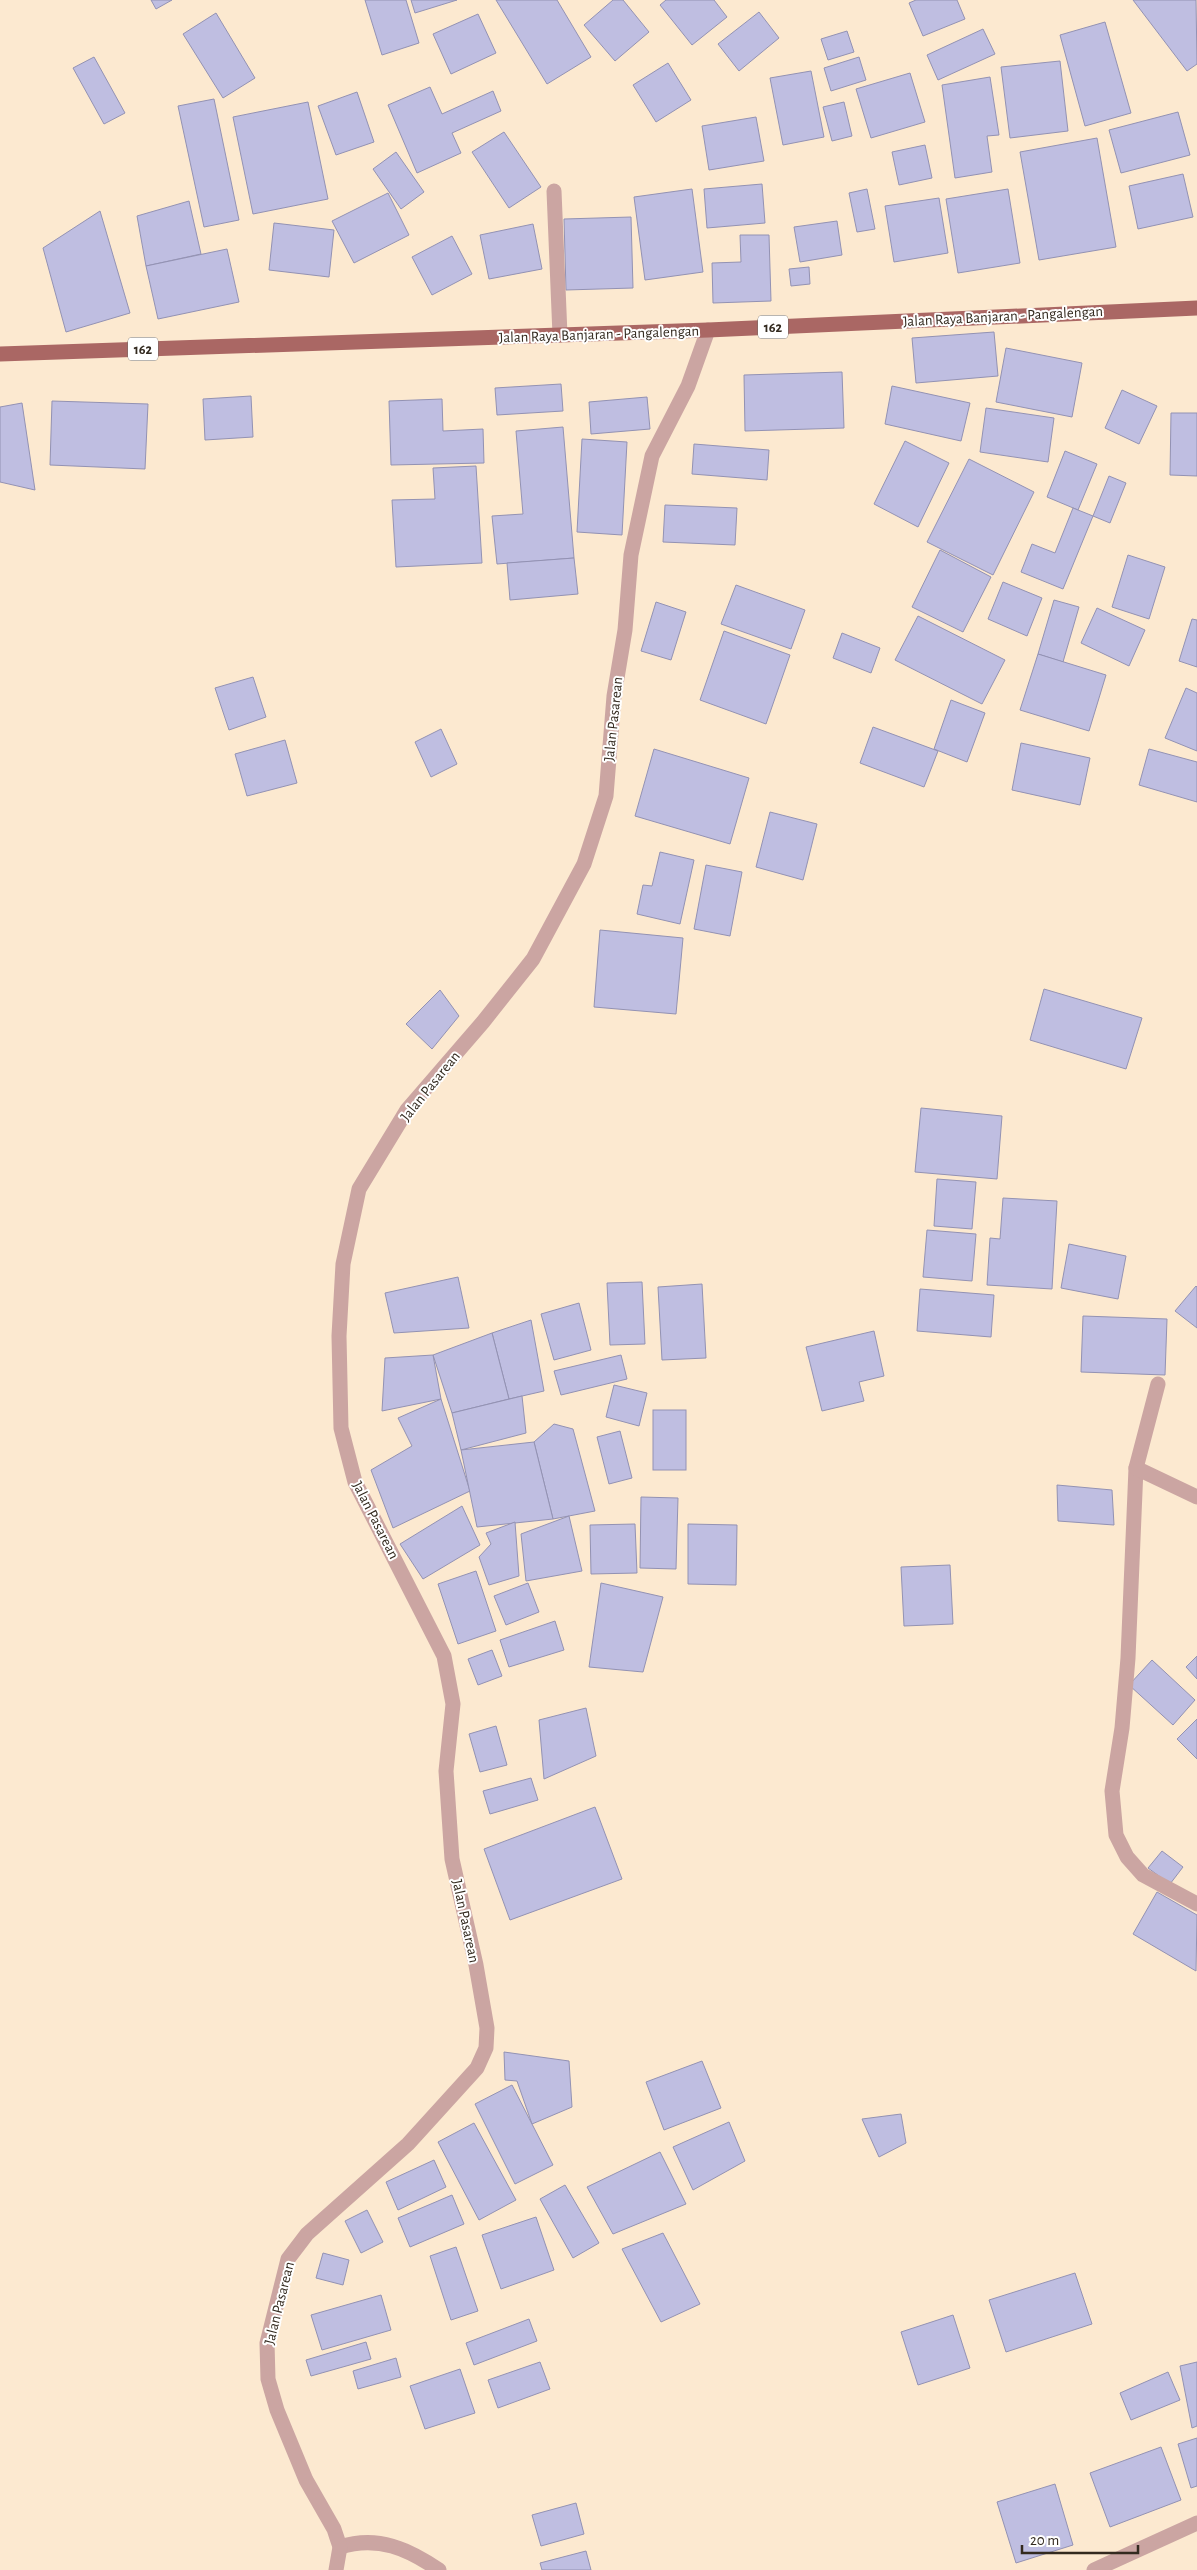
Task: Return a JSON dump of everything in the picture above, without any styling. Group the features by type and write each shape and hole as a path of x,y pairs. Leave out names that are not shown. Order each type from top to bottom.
{"main road":[{"name":"Jalan Raya Banjaran - Pangalengan","path":"0,354 708,330 1197,308"}],"street":[{"path":"554,190 560,335"},
{"name":"Jalan Pasarean","path":"340,2547 334,2529 306,2480 277,2410 268,2379 267,2343 288,2260 307,2234 408,2144 477,2068 486,2048 487,2028 476,1965 452,1859 446,1771 453,1704 444,1656 355,1482 341,1428 339,1336 343,1264 359,1189 402,1118 534,959 584,864 606,796 614,696 625,630 630,555 652,456 688,386 708,330"},
{"path":"1158,1384 1136,1468 1128,1658 1122,1728 1112,1791 1116,1835 1127,1857 1143,1875 1197,1904"},
{"path":"1136,1468 1197,1497"},
{"path":"1094,2570 1197,2523"},
{"path":"336,2570 340,2547 355,2542 371,2542 397,2546 439,2570"}],"building":[{"path":"151,0 172,0 156,9"},
{"path":"365,0 406,0 419,43 382,55"},
{"path":"411,0 457,0 415,13"},
{"path":"496,0 557,0 591,57 547,84"},
{"path":"613,0 623,0 649,32 615,61 584,25"},
{"path":"666,0 714,0 727,17 692,45 660,5"},
{"path":"916,0 957,0 965,19 923,36 909,3"},
{"path":"1133,0 1196,0 1197,64 1187,71"},
{"path":"759,12 779,38 739,71 718,44"},
{"path":"216,13 255,78 223,98 183,34"},
{"path":"478,14 496,53 451,74 433,34"},
{"path":"1105,22 1131,113 1085,126 1060,35"},
{"path":"983,29 995,54 938,80 927,55"},
{"path":"847,31 854,52 828,60 821,39"},
{"path":"94,57 125,113 104,124 73,68"},
{"path":"859,57 866,80 831,91 824,68"},
{"path":"1060,61 1068,131 1010,138 1001,67"},
{"path":"668,63 691,100 656,122 633,85"},
{"path":"811,71 824,137 783,145 770,78"},
{"path":"910,73 925,122 871,138 856,89"},
{"path":"990,77 999,135 987,136 992,172 955,178 942,85"},
{"path":"430,87 442,114 493,91 501,111 452,133 461,153 417,173 388,105"},
{"path":"357,92 374,142 336,155 318,106"},
{"path":"214,99 239,220 204,227 178,106"},
{"path":"308,102 328,199 253,214 233,117"},
{"path":"844,102 852,136 832,141 823,107"},
{"path":"1178,112 1190,155 1121,173 1109,130"},
{"path":"756,117 764,161 709,170 702,126"},
{"path":"504,132 541,187 509,208 472,152"},
{"path":"1097,138 1116,247 1039,260 1020,152"},
{"path":"925,145 932,178 899,185 892,152"},
{"path":"396,152 424,192 401,209 373,169"},
{"path":"1183,174 1193,217 1138,229 1129,186"},
{"path":"762,184 765,223 707,228 704,189"},
{"path":"692,189 703,272 645,280 634,197"},
{"path":"867,189 875,229 857,232 849,193"},
{"path":"1008,189 1020,263 958,273 946,199"},
{"path":"388,193 409,235 354,263 332,221"},
{"path":"939,198 948,253 894,262 885,206"},
{"path":"189,201 201,254 146,266 137,216"},
{"path":"100,211 130,313 66,332 43,248"},
{"path":"631,217 633,288 566,290 564,219"},
{"path":"837,221 842,255 800,262 794,227"},
{"path":"274,223 334,230 329,277 269,270"},
{"path":"533,224 542,269 489,279 480,235"},
{"path":"740,235 769,235 771,301 713,303 712,263 741,262"},
{"path":"452,236 472,274 432,295 412,257"},
{"path":"227,249 239,302 158,319 146,266"},
{"path":"809,267 810,284 791,286 789,269"},
{"path":"994,332 998,376 916,383 912,338"},
{"path":"1006,348 1082,363 1072,417 996,402"},
{"path":"842,372 844,428 745,431 744,375"},
{"path":"561,384 563,411 497,415 495,388"},
{"path":"892,386 970,403 961,441 885,424"},
{"path":"1122,390 1157,406 1139,444 1105,428"},
{"path":"251,396 253,437 205,440 203,399"},
{"path":"647,397 650,429 591,434 589,402"},
{"path":"442,399 443,431 483,429 484,463 391,465 389,401"},
{"path":"52,401 148,404 145,469 50,465"},
{"path":"22,403 35,490 0,482 0,407"},
{"path":"986,408 1054,418 1048,462 980,452"},
{"path":"1171,413 1197,413 1197,476 1170,475"},
{"path":"563,427 574,558 497,564 492,516 523,514 516,431"},
{"path":"582,439 627,442 622,535 577,532"},
{"path":"905,441 949,463 918,527 874,504"},
{"path":"694,444 769,450 767,480 692,474"},
{"path":"1065,451 1097,464 1078,510 1047,497"},
{"path":"969,459 1034,492 993,575 927,542"},
{"path":"476,466 482,563 396,567 392,500 435,499 433,468"},
{"path":"1109,476 1126,483 1110,523 1093,516"},
{"path":"665,505 737,508 735,545 663,542"},
{"path":"1073,508 1093,516 1063,589 1021,572 1032,544 1055,553"},
{"path":"940,550 991,577 963,632 912,607"},
{"path":"1128,555 1165,567 1149,619 1112,607"},
{"path":"574,558 578,594 510,600 507,563"},
{"path":"1003,582 1042,598 1027,636 988,619"},
{"path":"736,585 805,610 791,649 721,624"},
{"path":"1054,600 1079,607 1063,662 1038,654"},
{"path":"656,602 686,612 671,660 641,651"},
{"path":"1097,608 1145,630 1129,666 1081,643"},
{"path":"918,616 1005,660 982,704 895,660"},
{"path":"1192,619 1197,620 1197,667 1179,661"},
{"path":"724,631 790,655 766,724 700,700"},
{"path":"842,633 880,648 871,673 833,658"},
{"path":"1038,654 1106,675 1089,731 1020,710"},
{"path":"253,677 266,717 229,730 215,688"},
{"path":"1186,688 1197,693 1197,751 1165,738"},
{"path":"951,700 985,713 967,762 934,749"},
{"path":"873,727 938,751 924,787 860,763"},
{"path":"441,729 457,764 431,777 415,742"},
{"path":"285,740 297,783 247,796 235,754"},
{"path":"1021,743 1090,758 1080,805 1012,790"},
{"path":"654,749 749,778 730,844 635,816"},
{"path":"1149,749 1197,762 1197,802 1139,785"},
{"path":"770,812 817,824 803,880 756,867"},
{"path":"660,852 694,860 680,924 637,914 643,885 652,886"},
{"path":"706,865 742,872 730,936 694,929"},
{"path":"600,930 683,938 676,1014 594,1007"},
{"path":"1044,989 1142,1018 1126,1069 1030,1040"},
{"path":"440,990 459,1016 432,1049 406,1024"},
{"path":"921,1108 1002,1116 997,1179 915,1172"},
{"path":"937,1179 976,1182 972,1229 934,1226"},
{"path":"1003,1198 1057,1201 1052,1289 987,1285 990,1238 1000,1239"},
{"path":"927,1230 976,1234 972,1281 923,1277"},
{"path":"1069,1244 1126,1256 1118,1299 1061,1288"},
{"path":"458,1277 469,1328 394,1333 385,1293"},
{"path":"642,1282 645,1344 610,1345 607,1283"},
{"path":"702,1284 706,1358 662,1360 658,1287"},
{"path":"1197,1287 1197,1328 1175,1311"},
{"path":"920,1289 994,1295 991,1337 917,1331"},
{"path":"579,1303 591,1350 554,1360 541,1314"},
{"path":"1083,1316 1167,1319 1165,1375 1081,1372"},
{"path":"531,1320 544,1391 509,1399 492,1333"},
{"path":"874,1331 884,1376 859,1382 864,1401 822,1411 806,1347"},
{"path":"492,1333 509,1399 452,1413 433,1355"},
{"path":"433,1355 441,1399 382,1411 385,1358"},
{"path":"621,1355 627,1379 561,1395 554,1371"},
{"path":"614,1385 647,1393 639,1426 606,1417"},
{"path":"522,1396 526,1433 461,1450 452,1413"},
{"path":"441,1399 470,1491 393,1528 371,1470 412,1446 398,1418"},
{"path":"653,1410 686,1410 686,1470 653,1470"},
{"path":"554,1424 573,1429 595,1511 553,1519 534,1442"},
{"path":"620,1431 632,1478 609,1484 597,1437"},
{"path":"534,1442 553,1519 477,1527 461,1450"},
{"path":"1057,1485 1112,1490 1114,1525 1058,1521"},
{"path":"641,1497 678,1498 676,1569 640,1568"},
{"path":"462,1506 480,1545 423,1579 400,1544"},
{"path":"569,1516 582,1571 526,1581 521,1534"},
{"path":"515,1522 519,1576 489,1585 479,1557 491,1544 486,1533"},
{"path":"635,1524 637,1573 591,1574 590,1525"},
{"path":"688,1524 737,1525 736,1585 688,1584"},
{"path":"950,1565 953,1624 904,1626 901,1567"},
{"path":"476,1571 496,1631 458,1644 438,1584"},
{"path":"528,1583 539,1612 506,1625 494,1596"},
{"path":"601,1583 663,1597 643,1672 589,1667"},
{"path":"555,1621 564,1650 509,1667 500,1640"},
{"path":"492,1650 502,1676 478,1685 468,1659"},
{"path":"1197,1656 1197,1679 1186,1667"},
{"path":"1152,1660 1195,1700 1173,1725 1129,1685"},
{"path":"586,1708 596,1756 544,1779 539,1720"},
{"path":"1197,1719 1197,1759 1177,1739"},
{"path":"496,1726 507,1765 480,1772 469,1734"},
{"path":"531,1778 538,1800 490,1814 483,1791"},
{"path":"595,1807 622,1879 510,1920 484,1849"},
{"path":"1162,1851 1183,1867 1170,1884 1148,1868"},
{"path":"1157,1892 1197,1915 1196,1971 1133,1934"},
{"path":"504,2052 569,2061 572,2107 532,2124 517,2081 505,2080"},
{"path":"702,2061 721,2108 664,2130 646,2082"},
{"path":"512,2085 553,2165 515,2184 475,2104"},
{"path":"901,2114 906,2143 879,2157 862,2119"},
{"path":"729,2122 745,2161 693,2190 673,2147"},
{"path":"474,2123 516,2200 479,2220 438,2142"},
{"path":"660,2152 686,2204 613,2234 587,2187"},
{"path":"434,2160 446,2187 398,2210 386,2182"},
{"path":"565,2185 599,2243 573,2258 540,2199"},
{"path":"452,2195 464,2224 410,2247 398,2218"},
{"path":"367,2210 383,2242 361,2253 345,2221"},
{"path":"536,2217 554,2270 501,2289 482,2235"},
{"path":"663,2233 700,2304 661,2322 622,2249"},
{"path":"456,2247 478,2311 451,2320 430,2256"},
{"path":"323,2253 349,2260 343,2285 316,2278"},
{"path":"1075,2273 1092,2324 1006,2352 989,2300"},
{"path":"381,2295 391,2330 322,2350 311,2315"},
{"path":"953,2315 970,2368 918,2385 901,2332"},
{"path":"529,2319 537,2341 474,2365 466,2343"},
{"path":"366,2342 371,2359 311,2376 306,2360"},
{"path":"396,2358 401,2377 358,2389 353,2371"},
{"path":"540,2362 550,2389 498,2408 488,2380"},
{"path":"1197,2362 1197,2426 1192,2428 1180,2366"},
{"path":"460,2369 475,2413 425,2429 410,2386"},
{"path":"1168,2372 1180,2400 1131,2420 1120,2393"},
{"path":"1197,2438 1197,2486 1191,2488 1178,2444"},
{"path":"1161,2447 1181,2500 1110,2527 1090,2473"},
{"path":"1055,2484 1073,2545 1016,2563 997,2502"},
{"path":"576,2503 584,2534 541,2546 532,2515"},
{"path":"586,2551 591,2570 542,2570 540,2563"}]}
